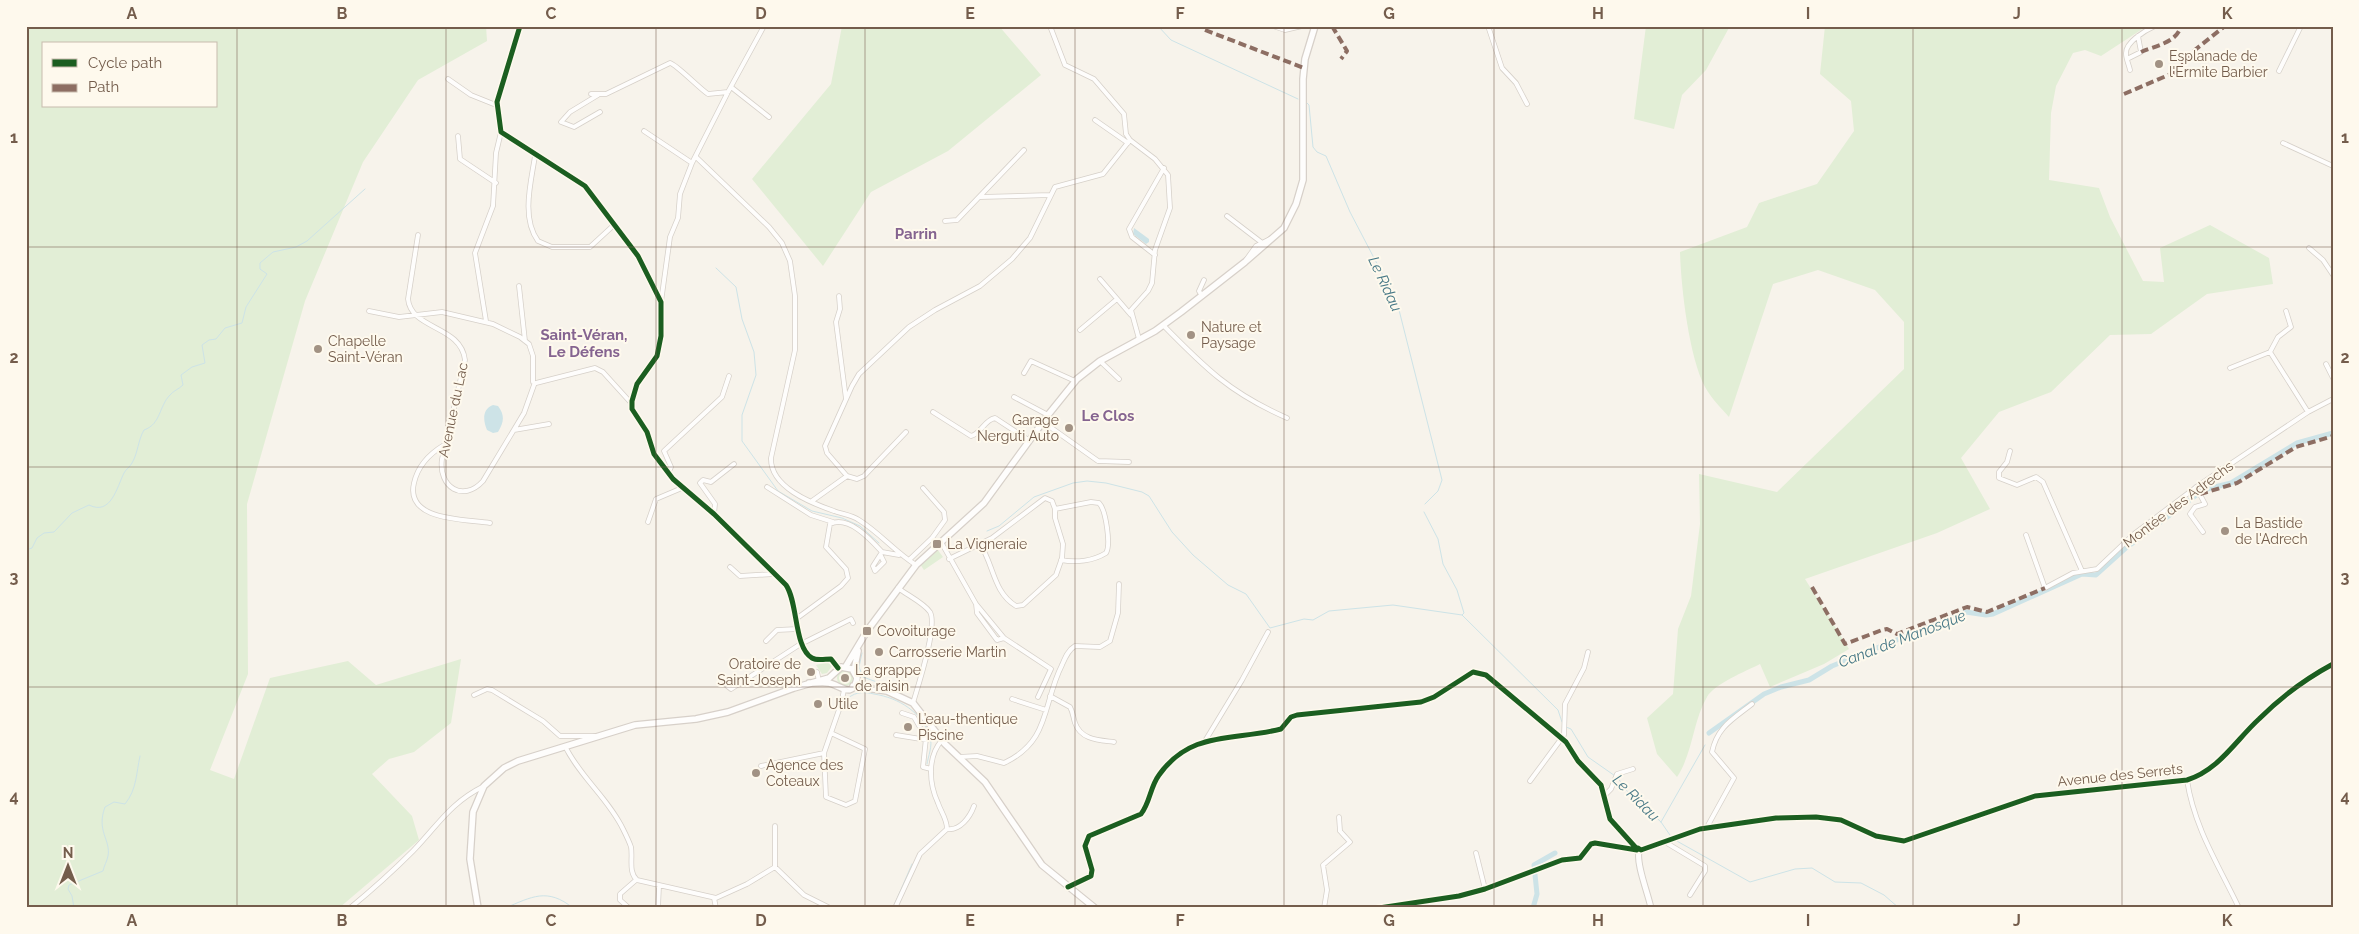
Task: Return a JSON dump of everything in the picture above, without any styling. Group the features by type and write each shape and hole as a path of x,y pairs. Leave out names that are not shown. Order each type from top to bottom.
{"main road":[{"path":"819,682 834,674 838,668 846,666 898,588 916,565 984,503 1075,381 1100,361 1163,325 1202,296 1275,237 1292,215 1301,187 1304,167 1304,68 1316,26"},
{"path":"854,671 860,645"},
{"path":"846,666 854,671 857,678 876,688 902,696 913,703 942,740 985,782 1042,865 1095,908"},
{"path":"834,674 835,685"},
{"path":"853,686 857,678"},
{"path":"478,908 470,859 474,806 484,786 499,771 510,764 644,723 718,715 809,683 819,682 835,685 844,690 853,686 876,688"}],"street":[{"path":"486,321 475,254 491,214 496,183 496,153 501,132 496,105 520,26"},
{"path":"632,404 637,384 660,349 661,302 670,238 678,218 680,194 692,163 746,56 764,26"},
{"path":"1050,26 1065,65 1094,79 1124,114 1126,134 1129,142"},
{"path":"1273,26 1285,30 1302,26"},
{"path":"1488,26 1502,68 1516,83 1527,104"},
{"path":"2130,70 2127,48 2138,36 2155,26"},
{"path":"2279,71 2301,26"},
{"path":"2127,59 2141,52 2138,36"},
{"path":"600,112 574,127 561,122 570,112 598,96 670,63 675,64 689,79 708,94 728,92"},
{"path":"448,79 471,95 496,105"},
{"path":"731,87 769,117"},
{"path":"591,94 598,96"},
{"path":"1096,120 1152,155 1168,175 1170,208 1155,255 1150,287 1132,307 1131,315"},
{"path":"644,131 692,163"},
{"path":"501,132 535,156 582,184 638,256 661,302"},
{"path":"458,136 460,159 496,183"},
{"path":"906,432 864,476 857,479 847,476 825,448 859,374 900,334 930,313 980,286 1012,259 1030,238 1055,186 1102,174 1129,142"},
{"path":"2283,144 2333,166"},
{"path":"945,221 955,221 1024,150"},
{"path":"535,156 529,204 531,227 538,241 552,247 590,248 615,224"},
{"path":"696,157 769,227 788,253 796,296 795,350 770,462 774,472 782,483 812,501 859,520 899,554 916,565"},
{"path":"1155,255 1132,236 1129,229 1164,168"},
{"path":"980,197 1050,195"},
{"path":"1227,216 1261,242"},
{"path":"418,235 408,299 410,309 418,316"},
{"path":"1245,262 1261,242 1275,237"},
{"path":"2309,248 2322,260 2333,275"},
{"path":"1100,280 1131,315 1139,340"},
{"path":"1202,296 1199,291 1204,280"},
{"path":"519,286 526,341"},
{"path":"839,296 840,309 836,322 846,399"},
{"path":"1080,330 1117,299"},
{"path":"2230,368 2270,352 2278,337 2292,327 2286,310"},
{"path":"368,311 398,317 442,312 486,321 526,341 531,347 535,383 595,368 603,372 632,404 649,435 654,454 668,473 682,488 714,514 789,588 802,643 811,658 831,660 838,668"},
{"name":"Avenue du Lac","path":"418,316 453,338 464,355 464,371 444,445 441,467 444,481 452,488 466,491 475,488 483,481 514,430 535,383"},
{"path":"1163,325 1220,381 1249,400 1287,418"},
{"path":"2270,352 2308,412"},
{"path":"1024,373 1031,361 1075,381"},
{"path":"1100,361 1119,379"},
{"path":"2326,364 2333,378"},
{"path":"668,473 670,467 664,451 722,397 729,376"},
{"path":"1014,397 1048,415"},
{"name":"Montée des Adrechs","path":"2026,535 2045,588 2073,573 2082,571 2090,573 2134,534 2308,412 2333,399"},
{"path":"933,412 971,436 975,436 988,420 993,418 1030,441"},
{"path":"1043,422 1094,459 1112,463 1129,462"},
{"path":"514,430 549,424"},
{"path":"444,445 428,457 416,475 413,490 416,503 422,510 435,515 490,523"},
{"path":"2010,451 2007,462 1999,472 1999,478 2017,485 2036,477 2043,482 2082,571"},
{"path":"714,514 715,504 700,483 702,480 712,482 734,464"},
{"path":"812,501 847,476"},
{"path":"767,487 812,515 846,524 861,532 882,554 884,562 878,570 873,569 873,566 882,554"},
{"path":"648,522 656,499 682,488"},
{"path":"909,560 932,538 945,520 944,512 923,488"},
{"path":"2198,490 2205,504 2195,507 2190,514 2203,532"},
{"path":"949,559 980,544 1013,524 1046,498 1052,501 1063,544 1061,560 1054,577 1019,607 1002,595 990,560 980,544"},
{"path":"1055,509 1091,502 1099,503 1104,512 1109,546 1106,553 1100,556 1082,561 1061,560"},
{"path":"796,619 841,586 848,578 846,569 825,546 829,525 833,522"},
{"path":"940,542 976,604 1004,638 1051,669 1038,697"},
{"path":"882,554 899,554"},
{"path":"730,567 740,576 774,574"},
{"path":"959,757 977,756 999,762 1007,762 1037,738 1058,672 1072,648 1078,646 1100,647 1110,642 1118,613 1119,584"},
{"path":"898,588 928,610 931,617 931,632 913,703"},
{"path":"726,685 731,689 802,643 851,619 853,623"},
{"path":"766,641 777,630 798,629"},
{"path":"1205,741 1242,680 1268,632"},
{"path":"1530,781 1562,739 1566,730 1565,704 1584,668 1588,652"},
{"name":"Avenue des Serrets","path":"1639,850 1707,827 1776,818 1816,817 1850,823 1876,836 1898,841 1912,840 2035,796 2187,780 2203,772 2224,756 2263,715 2333,664"},
{"path":"816,672 819,682"},
{"path":"1068,887 1091,876 1091,867 1084,846 1089,836 1141,814 1156,779 1170,761 1205,741 1278,730 1283,728 1291,717 1297,715 1427,700 1469,673 1479,672 1486,675 1562,739 1578,761 1598,780 1610,819 1639,850 1638,860 1648,889 1651,908"},
{"path":"474,695 487,689 492,690 543,721 560,736 598,736"},
{"path":"832,733 862,746 866,751 855,801 846,805 826,796 824,753 832,733 844,690"},
{"path":"1050,696 1070,707 1078,728 1084,735 1094,740 1114,742"},
{"path":"1012,699 1046,710"},
{"path":"1707,827 1734,778 1712,752 1714,740 1721,729 1752,704"},
{"path":"902,713 916,718 926,740 923,767 931,769"},
{"path":"896,734 926,740"},
{"path":"942,740 937,747 931,769 932,785 946,822 946,829"},
{"path":"565,746 573,761 608,803 619,821 630,846 632,870 636,880"},
{"path":"761,766 824,753"},
{"path":"1604,796 1610,790 1616,776 1633,768"},
{"path":"2187,780 2191,803 2200,830 2239,908"},
{"path":"350,908 413,851 456,802 484,786"},
{"path":"895,908 920,854 946,829 954,829 964,822 974,806"},
{"path":"1324,908 1327,890 1323,865 1350,842 1340,831 1339,817"},
{"path":"775,826 775,867 802,894 830,908"},
{"path":"1670,840 1705,866 1705,871 1690,895"},
{"path":"1379,908 1459,896 1485,889 1564,860 1580,858 1591,844 1595,843 1639,850"},
{"path":"1476,853 1485,889"},
{"path":"636,880 714,898 742,887 775,867"},
{"path":"629,908 620,900 620,894 636,880"},
{"path":"658,908 659,886"},
{"path":"714,898 716,908"}],"green space":[{"path":"26,26 486,26 487,41 418,80 363,162 305,301 247,504 248,674 210,770 234,779 270,678 348,661 376,685 461,659 451,723 414,752 389,759 372,774 412,816 419,840 339,908 26,908"},
{"path":"842,26 999,26 1041,75 948,151 871,192 823,266 752,179 831,84"},
{"path":"1646,26 1730,26 1706,70 1682,95 1674,129 1634,119"},
{"path":"1825,26 2147,26 2101,56 2085,50 2073,53 2056,86 2051,113 2049,180 2099,188 2110,217 2143,281 2164,282 2160,248 2210,225 2269,258 2273,284 2207,294 2151,334 2110,335 2051,392 1999,412 1961,458 1990,509 1937,533 1805,579 1849,649 1824,664 1770,687 1760,664 1716,687 1702,706 1686,758 1677,777 1657,754 1647,718 1673,694 1678,629 1691,596 1700,524 1699,474 1777,492 1904,369 1904,322 1875,290 1818,270 1773,284 1729,417 1705,387 1694,358 1684,302 1680,252 1747,227 1759,203 1817,184 1854,131 1851,101 1820,74"},
{"path":"937,549 943,557 924,570 920,564"},
{"path":"827,662 832,666 827,673 822,674 816,665"},
{"path":"842,670 848,670 853,675 851,684 842,686 837,681 837,675"}],"shaded area":[{"path":"1134,228 1149,239 1149,242 1146,244 1133,234"},
{"path":"493,405 498,406 502,412 503,419 498,432 493,433 487,430 484,419 485,412"}],"waterway":[{"name":"Le Ridau","path":"1158,26 1171,40 1298,99"},
{"name":"Le Ridau","path":"1306,102 1309,105 1313,147 1317,152 1326,156 1350,212 1397,302 1442,480 1438,491 1425,504"},
{"path":"26,550 32,548 37,538 44,533 54,532 72,513 89,505 103,507 108,503 134,459 144,430 154,424 166,399 183,385 181,375 192,367 205,363 202,345 209,340 216,339 225,328 242,323 246,307 267,274 260,269 260,263 273,252 296,247 307,241 365,189"},
{"path":"716,268 736,287 742,319 754,352 756,375 742,415 742,441 778,491 812,511 842,518 860,526 879,543"},
{"name":"Canal de Manosque","path":"1709,733 1764,694 1781,687 1809,680 1832,666 1966,612 1986,615 1993,614 2082,574 2096,575 2126,548 2203,490 2231,483 2297,443 2333,433"},
{"path":"987,531 999,526 1034,497 1073,483 1087,481 1106,483 1142,492 1149,496 1172,532 1193,555 1228,585 1246,594 1270,628 1304,619 1313,620 1329,611 1393,605 1462,615"},
{"name":"Le Ridau","path":"1424,512 1438,539 1443,564 1457,590 1464,613 1462,615 1558,710 1562,722"},
{"path":"862,653 859,667 863,677 888,686"},
{"path":"848,698 858,693 871,693 901,703 915,713 926,728 931,740 927,764"},
{"name":"Le Ridau","path":"1566,727 1571,729 1588,757 1618,778 1626,790 1661,822 1672,838"},
{"path":"1661,822 1705,745"},
{"path":"74,908 72,896 68,889 69,885 103,871 108,858 108,845 102,823 105,807 114,802 125,804 132,793 136,781 140,756"},
{"name":"Le Ridau","path":"1675,840 1750,882 1795,869 1812,868 1835,882 1861,883 1884,895 1899,908"},
{"name":"Canal de Manosque","path":"1533,908 1537,894 1534,865 1555,853"},
{"path":"893,908 912,864"},
{"path":"505,908 523,900 539,896 555,898 573,908"}],"marked path":[{"path":"1332,26 1347,51 1341,59"},
{"path":"2141,52 2170,40 2179,32 2181,26"},
{"path":"2124,94 2178,71 2191,53 2225,26"},
{"path":"1205,30 1304,68"},
{"path":"2200,494 2237,483 2296,447 2333,436"},
{"path":"1812,587 1845,644 1887,629 1897,634 1967,607 1987,612 2045,588"}],"cycle path":[{"path":"520,26 497,102 501,132 585,186 638,256 661,302 661,336 657,356 637,384 632,401 632,409 647,432 654,454 673,479 714,514 786,585 793,602 799,635 806,653 814,659 831,659 838,668"},
{"path":"1379,908 1459,896 1485,889 1562,860 1580,858 1591,844 1595,843 1637,850 1638,848 1641,850 1700,829 1776,818 1816,817 1841,820 1876,836 1904,841 2035,796 2187,780 2209,769 2218,762 2251,727 2285,696 2333,664"},
{"path":"1068,887 1091,876 1092,870 1085,846 1089,836 1141,814 1159,775 1185,751 1199,744 1214,740 1281,729 1291,717 1297,715 1421,702 1434,697 1473,672 1486,675 1566,742 1578,761 1601,785 1610,819 1637,849"}],"place":[{"name":"Esplanade de l'Ermite Barbier","path":"2159,64"},
{"name":"Nature et Paysage","path":"1191,335"},
{"name":"Chapelle Saint-Véran","path":"318,349"},
{"name":"Garage Nerguti Auto","path":"1069,428"},
{"name":"La Bastide de l'Adrech","path":"2225,531"},
{"name":"La Vigneraie","path":"937,544"},
{"name":"Covoiturage","path":"867,631"},
{"name":"Carrosserie Martin","path":"879,652"},
{"name":"Oratoire de Saint-Joseph","path":"811,672"},
{"name":"La grappe de raisin","path":"845,678"},
{"name":"Utile","path":"818,704"},
{"name":"L’eau-thentique Piscine","path":"908,727"},
{"name":"Agence des Coteaux","path":"756,773"}],"district":[{"name":"Parrin","path":"916,234"},
{"name":"Saint-Véran, Le Défens","path":"584,344"},
{"name":"Le Clos","path":"1108,416"}]}
